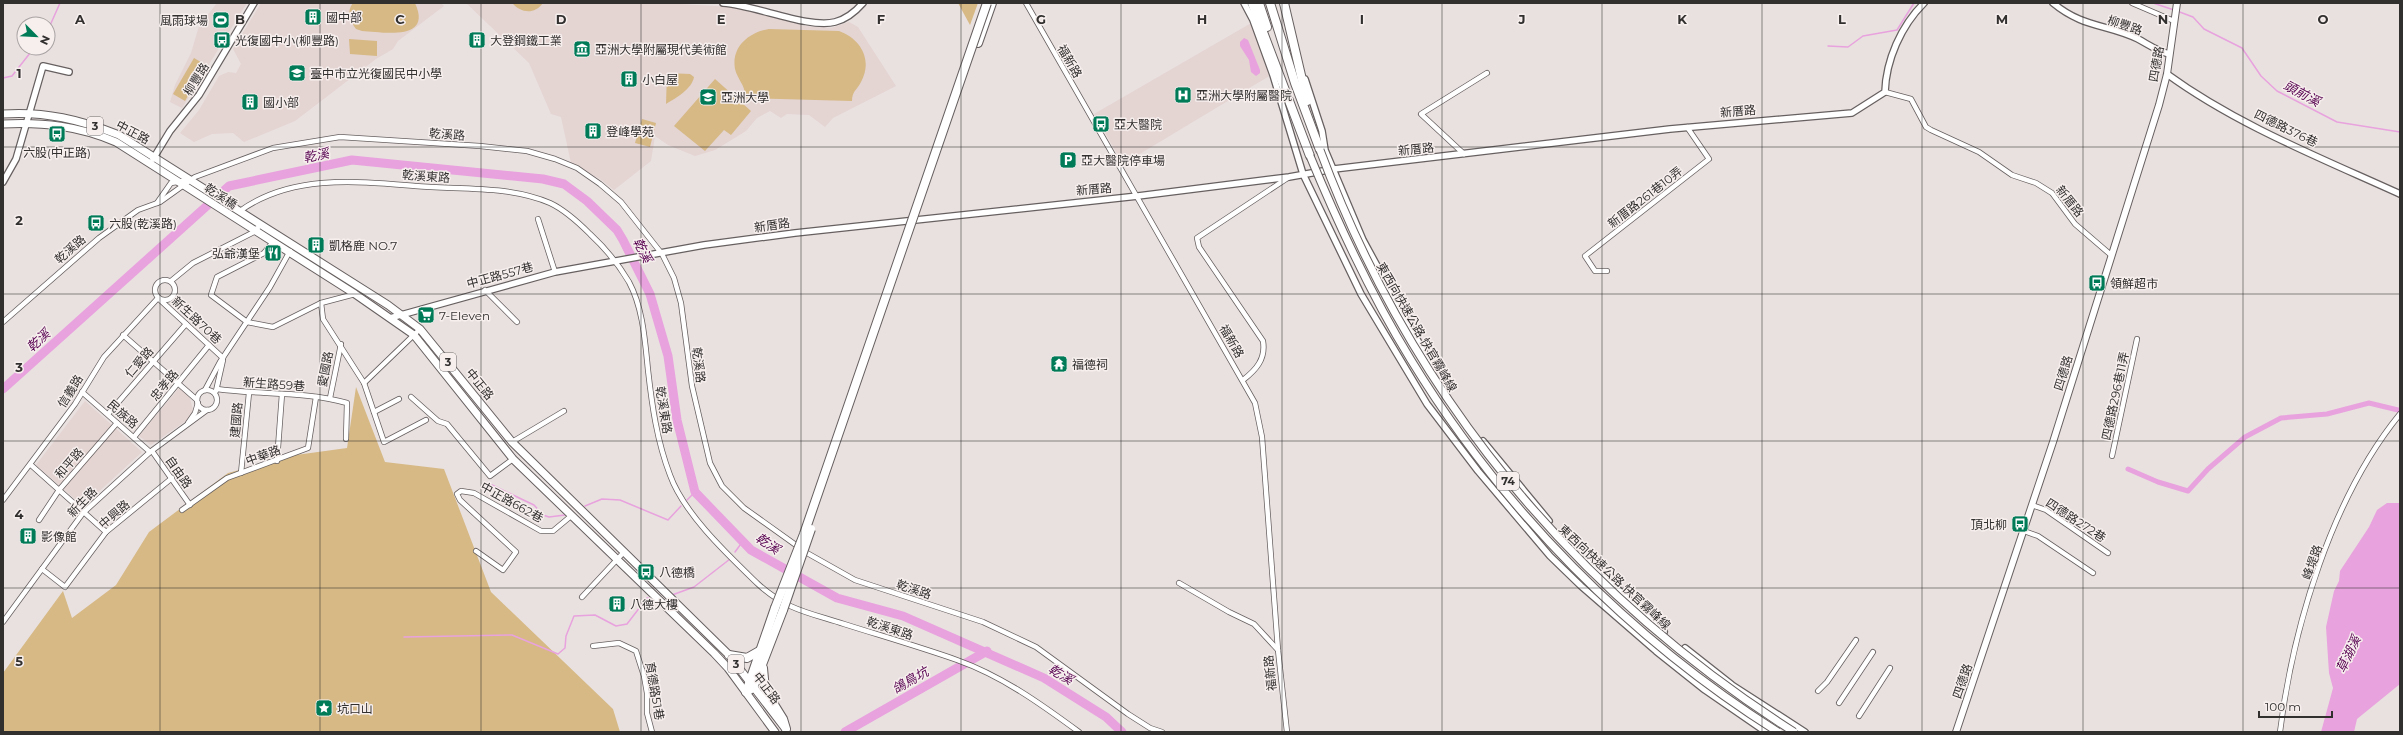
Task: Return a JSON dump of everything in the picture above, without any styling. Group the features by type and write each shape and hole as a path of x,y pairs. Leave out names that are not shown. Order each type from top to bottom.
{"highway":[{"path":"749,687 763,665 779,609 811,512 986,3"},
{"path":"749,687 761,650 779,609 992,3"},
{"path":"1252,3 1310,156"},
{"name":"74","path":"1259,3 1310,156"},
{"name":"74","path":"1270,3 1295,83 1320,150"},
{"path":"1284,3 1305,96 1319,136 1320,150"},
{"path":"729,655 747,658 761,650"},
{"path":"763,665 765,690 783,719 787,731"}],"main road":[{"name":"四德路","path":"1956,732 2024,531 2110,255 2159,105 2166,74 2176,5"},
{"name":"中正路","path":"3,114 30,113 54,115 89,123 119,135 155,156 199,185"},
{"name":"中正路","path":"3,124 28,122 54,124 85,130 116,142 194,192"},
{"name":"東西向快速公路 快官霧峰線","path":"1320,150 1349,224 1406,333 1449,403 1498,469 1567,548 1623,602 1686,656 1729,689 1794,732"},
{"name":"東西向快速公路 快官霧峰線","path":"1310,156 1350,248 1398,339 1442,408 1494,477 1548,541 1622,613 1696,675 1778,732"},
{"name":"乾溪橋","path":"199,185 239,210"},
{"name":"乾溪橋","path":"194,192 235,218"},
{"name":"中正路","path":"239,210 401,315 420,329 512,442 729,655 775,732"},
{"name":"中正路","path":"235,218 355,294 414,335 513,459 749,687 787,731"},
{"path":"525,470 532,461"}],"street":[{"name":"柳豐路","path":"150,163 170,131 199,96 254,3"},
{"path":"723,3 747,5 802,21 824,23 835,22 850,15 863,3"},
{"name":"福新路","path":"1026,3 1138,196 1255,403 1262,437 1278,650 1287,732"},
{"path":"1244,3 1253,20 1273,75 1303,174 1382,333 1427,404 1478,471 1550,556 1581,586 1662,656 1705,690 1766,732"},
{"path":"1288,3 1298,56 1322,131 1325,150 1363,240 1440,382 1471,427 1567,543 1669,636 1732,684 1805,732"},
{"path":"1885,92 1888,66 1894,52 1909,20 1924,3"},
{"name":"柳豐路","path":"2053,3 2067,15 2090,25 2139,40 2149,47 2169,54"},
{"path":"2132,3 2174,18"},
{"path":"3,182 16,159 28,122 43,66 69,72"},
{"path":"1464,154 1421,114 1487,74"},
{"name":"四德路376巷","path":"2166,74 2200,98 2314,155 2400,194"},
{"name":"新厝路","path":"616,262 660,255 704,245 795,233 1138,196 1289,177 1334,169 1687,127 1852,113 1885,92 1911,99 1926,127 1979,152 2012,175 2036,183 2052,193 2074,224 2110,255"},
{"name":"新厝路261巷10弄","path":"1607,271 1594,271 1585,256 1709,159 1687,127"},
{"name":"乾溪路","path":"177,181 191,179 273,148 340,137 526,151 556,159 577,168 600,184 621,202 660,255 674,278 681,303 692,386 710,463 722,486 744,508 807,554 855,580 983,622 1036,647 1128,714 1162,732"},
{"path":"1243,380 1256,370 1264,347 1263,341 1199,247 1197,238 1289,177"},
{"name":"乾溪路","path":"3,322 98,238 138,210 157,202 191,179"},
{"path":"157,202 171,183 177,181"},
{"name":"乾溪東路","path":"239,210 285,190 323,182 355,181 488,190 528,196 551,204 574,219 597,240 616,262 629,283 639,311 652,407 659,441 670,477 685,506 760,585 790,607 807,614 832,620 976,667 1015,687 1079,732"},
{"path":"538,219 555,272"},
{"path":"158,298 154,291 156,285 161,280 171,281 193,264 256,231 260,224"},
{"path":"273,242 264,253 217,278 211,295 247,322 273,327 321,303 355,294"},
{"name":"新生路","path":"179,431 194,416 199,395 205,390 294,247"},
{"name":"中正路557巷","path":"390,318 485,290 555,272 616,262"},
{"name":"信義路","path":"3,500 31,465 82,392 104,357 158,298 164,300 173,297 175,287 171,281"},
{"path":"485,290 517,322"},
{"name":"新生路70巷","path":"158,298 224,358"},
{"path":"321,303 323,319 364,383 384,442 426,420"},
{"name":"仁愛路","path":"108,414 186,324"},
{"path":"364,383 420,329"},
{"path":"123,335 179,382 198,402 201,408 207,410"},
{"name":"四德路296巷11弄","path":"2112,456 2137,339"},
{"name":"愛國路","path":"330,398 340,344"},
{"name":"忠孝路","path":"134,437 210,345"},
{"name":"新生路","path":"3,622 83,512 151,451 207,410 215,406 217,400 216,391 224,358"},
{"path":"205,390 216,391"},
{"name":"新生路59巷","path":"216,391 330,398 347,403 346,439"},
{"name":"民族路","path":"82,392 151,451"},
{"name":"建國路","path":"241,473 249,393"},
{"path":"277,461 282,394"},
{"name":"中華路","path":"182,510 227,478 277,461 308,448 316,397"},
{"path":"411,397 438,421 447,424 490,476 513,459"},
{"path":"374,412 399,399"},
{"path":"512,442 564,411"},
{"name":"峰堤路","path":"2280,732 2297,639 2324,556 2364,464 2400,414"},
{"name":"和平路","path":"39,520 58,490 117,423"},
{"name":"自由路","path":"151,451 172,478 190,505"},
{"path":"31,465 106,532"},
{"name":"中興路","path":"42,569 65,587 106,532 172,478"},
{"name":"中正路662巷","path":"476,551 503,570 516,552 460,500 457,494 461,491 474,493 541,530 552,531 571,516"},
{"name":"四德路272巷","path":"2032,505 2046,510 2108,553"},
{"path":"2024,531 2038,536 2093,573"},
{"path":"582,597 624,552"},
{"path":"1179,583 1229,612 1254,624 1278,650"},
{"path":"1818,691 1840,665 1856,640"},
{"name":"育德路51巷","path":"593,646 619,643 636,651 644,676 647,693 647,713 652,732"},
{"path":"1839,703 1873,652"},
{"path":"1859,716 1890,668"}],"shaded area":[{"path":"217,3 247,3 182,108 170,102 175,85 191,53 199,26"},
{"name":"臺中市立光復國民中小學","path":"261,3 441,3 444,6 398,41 393,49 376,59 295,121 244,142 233,133 212,134 194,142 180,133 199,110 219,76 228,72 236,73 241,64 233,49"},
{"path":"353,3 415,3 419,15 417,24 411,29 403,32 381,33 362,31 356,29 351,20 349,13"},
{"name":"亞洲大學","path":"466,3 662,3 732,7 754,10 804,26 831,28 849,22 858,27 896,86 833,118 825,127 809,115 787,114 781,118 770,111 757,118 746,131 715,150 695,156 668,145 655,136 651,161 614,190 600,179 571,163 561,117 551,114 529,63"},
{"path":"512,3 543,3 532,11 523,11"},
{"path":"958,3 978,3 970,25"},
{"name":"亞洲大學附屬醫院","path":"1253,22 1271,75 1123,164 1094,114"},
{"path":"769,29 839,31 853,39 863,51 866,66 861,82 854,93 852,101 745,98 743,86 735,69 736,53 743,42 749,37 755,33"},
{"path":"349,39 377,41 377,56 350,54"},
{"path":"194,58 206,65 185,101 173,94"},
{"path":"667,73 690,74 694,77 687,89 666,104"},
{"path":"715,79 751,111 731,135 724,130 705,151 674,126"},
{"path":"642,119 656,123 650,147 635,143"},
{"path":"180,387 190,398 193,411 190,418 151,445 139,436"},
{"path":"356,387 385,462 444,469 491,592 613,709 620,732 3,732 3,673 63,591 72,618 116,585 149,532 228,473 296,455 347,448"},
{"path":"85,401 142,452 83,506 36,465"}],"water":[{"path":"1244,38 1248,40 1260,70 1260,73 1256,76 1251,72 1249,60 1240,46 1240,42"},
{"name":"草湖溪","path":"2387,503 2400,503 2400,684 2357,719 2354,732 2321,732 2333,688 2329,673 2326,627 2334,591 2339,581 2340,571 2369,527 2377,510"}],"waterway":[{"path":"54,16 60,3"},
{"name":"頭前溪","path":"1828,46 1848,47 1863,36 1897,30 1914,3"},
{"name":"頭前溪","path":"2153,3 2174,10"},
{"name":"頭前溪","path":"2177,11 2193,17 2204,29 2242,48 2261,76 2277,91 2337,122 2400,132"},
{"path":"3,78 12,76 28,56"},
{"name":"乾溪","path":"3,389 229,186 352,160 543,179 564,184 587,201 617,230 623,240 650,294 668,356 677,420 695,492 751,550 837,598 903,616 1044,678 1106,717 1122,732"},
{"path":"2128,469 2158,482 2188,491 2208,469 2245,437 2281,418 2327,414 2369,403 2398,410"},
{"path":"492,485 534,505 543,515 549,517 565,515"},
{"path":"687,500 695,492"},
{"path":"585,506 602,499 620,500 668,520 681,506"},
{"path":"735,552 743,541"},
{"path":"672,595 694,587 730,559"},
{"path":"404,637 512,635 558,654 565,648 566,636 574,616 595,615 616,626 627,624 647,598 652,598"},
{"name":"鴿鳥坑","path":"845,732 987,651"}],"place":[{"name":"國中部","path":"313,17"},
{"name":"風雨球場","path":"221,20"},
{"name":"光復國中小(柳豐路)","path":"222,40"},
{"name":"大登鋼鐵工業","path":"477,40"},
{"name":"亞洲大學附屬現代美術館","path":"582,49"},
{"name":"臺中市立光復國民中小學","path":"297,73"},
{"name":"小白屋","path":"629,79"},
{"name":"亞洲大學附屬醫院","path":"1183,95"},
{"name":"亞洲大學","path":"708,97"},
{"name":"國小部","path":"250,102"},
{"name":"亞大醫院","path":"1101,124"},
{"name":"登峰學苑","path":"593,131"},
{"name":"六股(中正路)","path":"57,134"},
{"name":"亞大醫院停車場","path":"1068,160"},
{"name":"六股(乾溪路)","path":"96,223"},
{"name":"凱格鹿 NO.7","path":"316,245"},
{"name":"弘爺漢堡","path":"273,253"},
{"name":"領鮮超市","path":"2097,283"},
{"name":"7-Eleven","path":"426,315"},
{"name":"福德祠","path":"1059,364"},
{"name":"頂北柳","path":"2020,524"},
{"name":"影像館","path":"28,536"},
{"name":"八德橋","path":"646,572"},
{"name":"八德大樓","path":"617,604"},
{"name":"坑口山","path":"324,708"}]}
